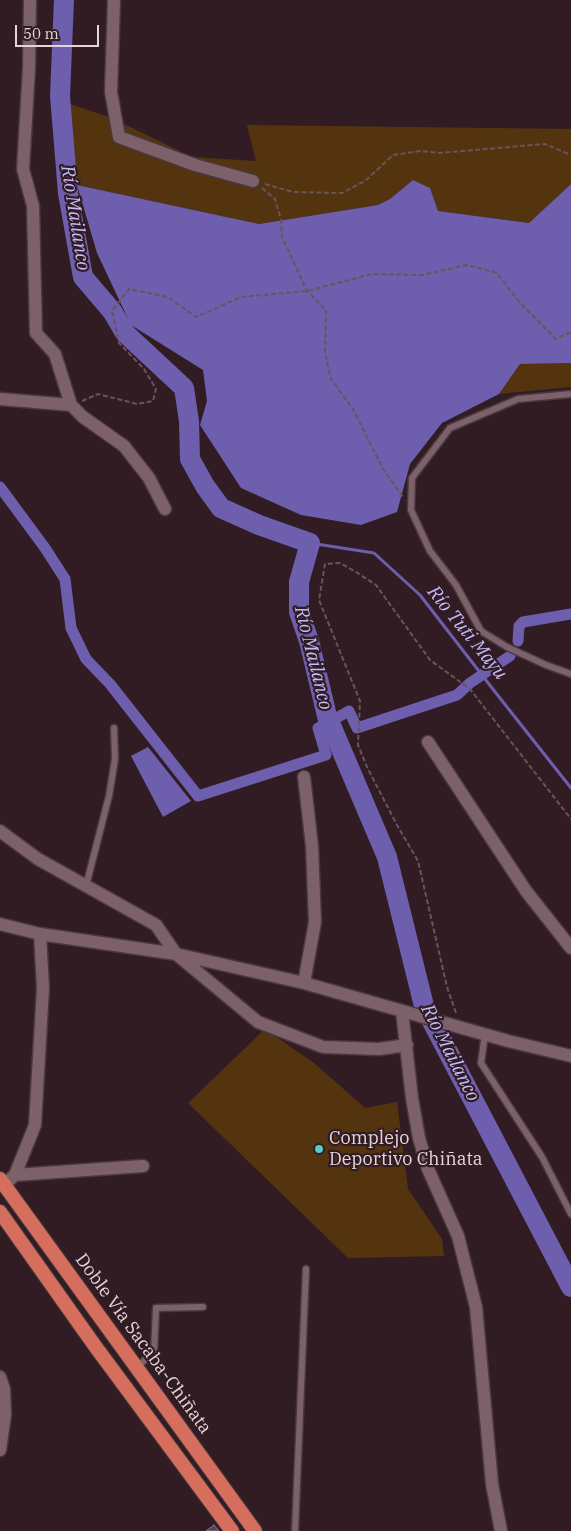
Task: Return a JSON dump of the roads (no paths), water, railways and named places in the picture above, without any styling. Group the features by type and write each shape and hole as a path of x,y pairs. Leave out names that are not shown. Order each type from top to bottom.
{"highway":[{"name":"Doble Vía Sacaba-Chiñata","path":"2,1182 255,1531"},
{"path":"0,1212 95,1346 232,1531"}],"street":[{"path":"30,0 23,169 33,206 36,333 55,354 71,405 83,417 124,446 150,478 164,509"},
{"path":"114,0 111,92 119,137 195,165 253,181"},
{"path":"0,399 71,405"},
{"path":"428,742 526,891 571,948"},
{"path":"304,777 312,846 315,922 304,983"},
{"path":"0,831 38,859 156,925 176,954 258,1022 323,1047 379,1049 406,1045"},
{"path":"0,924 40,934 176,954 304,983 571,1056"},
{"path":"15,1174 35,1126 43,988 40,934"},
{"path":"402,1011 412,1098 419,1138 428,1169 458,1236 476,1307 492,1484 501,1531"},
{"path":"2,1182 15,1174 143,1166"},
{"path":"0,1377 4,1388 5,1415 0,1450"}],"lane":[{"path":"571,394 518,399 450,428 412,478 411,510 430,551 456,585 481,631 507,647 571,674"},
{"path":"86,886 109,796 115,759 114,728"},
{"path":"485,1034 481,1063 542,1157 571,1214"},
{"path":"295,1531 306,1270"},
{"path":"136,1367 154,1353 156,1308 203,1307"}],"waterway":[{"name":"Río Mailanco","path":"64,0 60,96 68,193 83,277 112,311 125,333 184,388 189,421 190,459 205,486 221,508 259,525 310,543 299,582 299,612 309,641 327,716 387,857 424,1006 571,1287"},
{"path":"0,487 45,548 65,579 71,628 86,659 110,684 198,796 326,755 318,728 349,711 357,728 457,695 470,683 510,656"},
{"name":"Río Tuti Mayu","path":"310,543 374,553 420,595 571,788"},
{"path":"518,641 519,626 523,622 571,614"}],"place":[{"name":"Complejo Deportivo Chiñata","path":"319,1149"}]}
